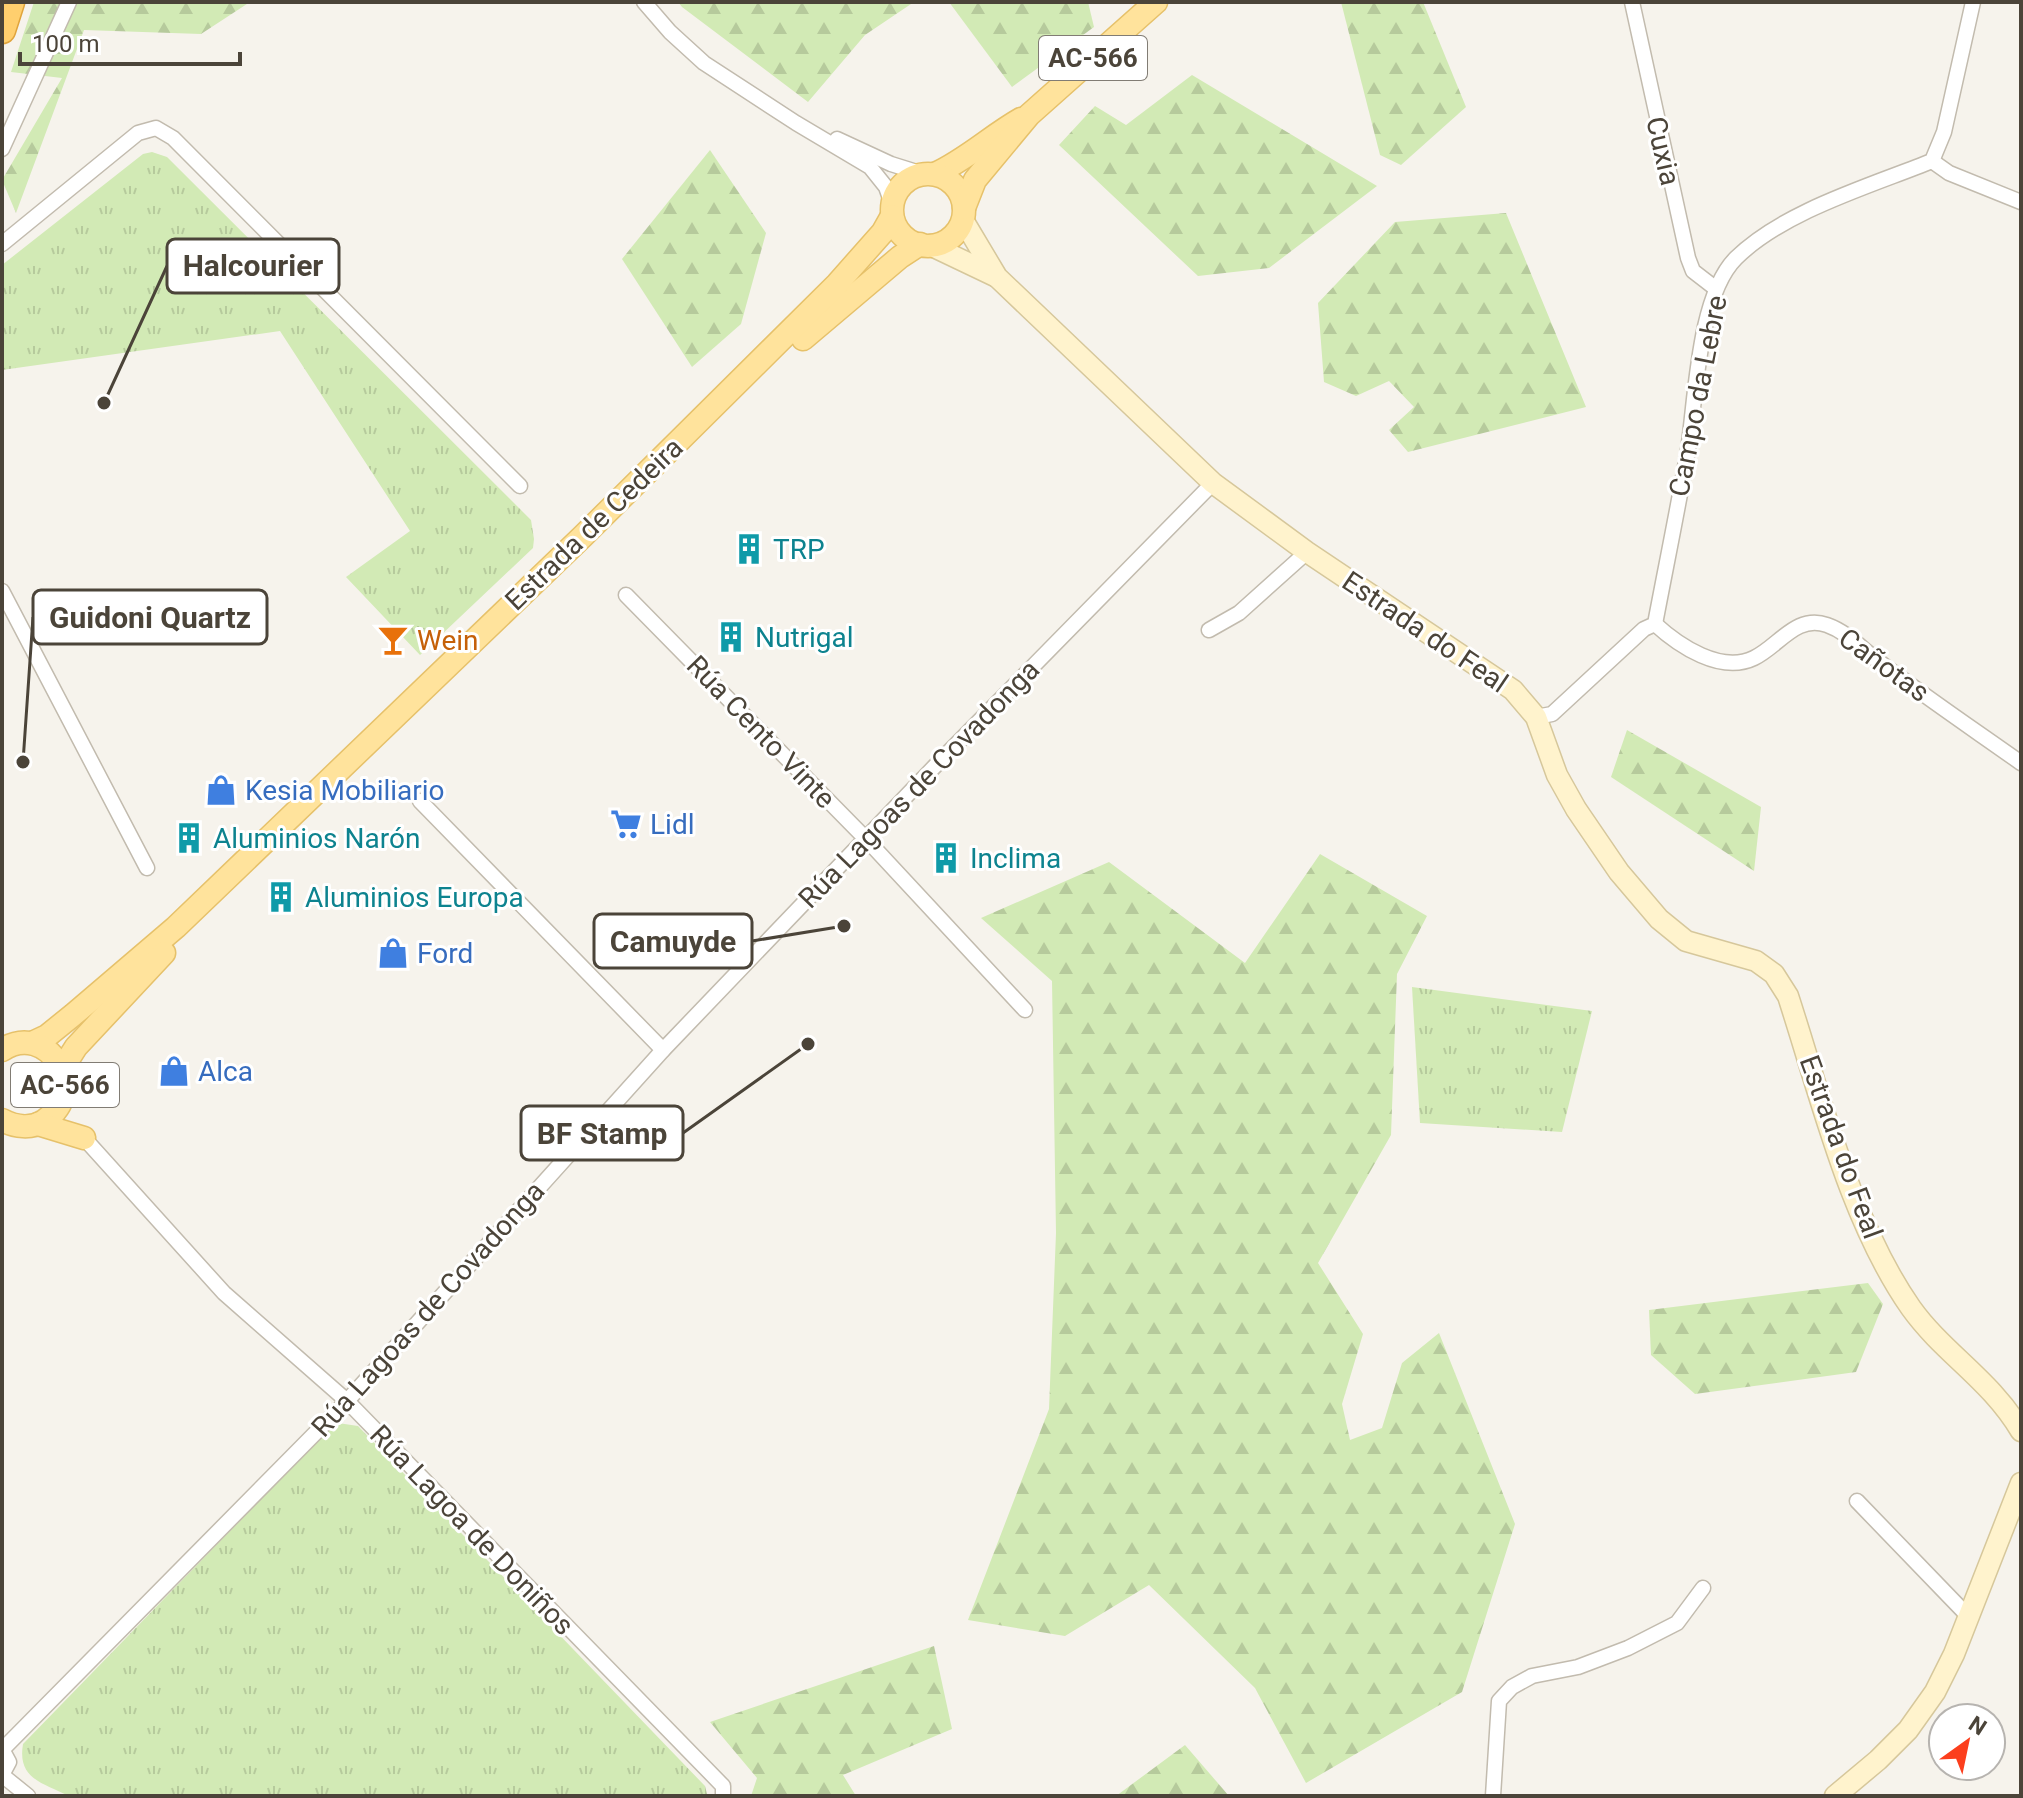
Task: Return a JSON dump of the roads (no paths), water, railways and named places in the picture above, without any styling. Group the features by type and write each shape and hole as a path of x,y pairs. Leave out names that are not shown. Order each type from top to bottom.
{"highway":[{"path":"2,30 11,2"}],"main road":[{"name":"AC-566","path":"963,214 975,180 1029,115 1156,2"},
{"name":"AC-566","path":"929,174 951,167 997,133 1029,115"},
{"path":"929,174 955,186 961,196 963,214 957,231 949,239 925,245 903,236 892,210 903,184 929,174"},
{"name":"Estrada de Cedeira","path":"32,1043 47,1036 73,1015 187,917 583,536 815,306 866,252 892,210"},
{"name":"Estrada do Feal","path":"963,214 997,277 1213,483 1307,552 1513,690 1536,717 1557,775 1576,809 1619,872 1659,919 1686,941 1756,961 1774,974 1788,996 1849,1183 1890,1274 1913,1310 1992,1389 2021,1431"},
{"name":"Estrada do Feal","path":"925,245 997,277"},
{"name":"Estrada de Cedeira","path":"62,1069 76,1047 186,930 821,321 900,257 925,245"},
{"name":"AC-566","path":"2,1050 32,1043 49,1052 62,1069 65,1085 63,1100 53,1114 38,1124 23,1127 3,1122"},
{"path":"63,1100 84,1138"},
{"path":"38,1124 84,1138"},
{"path":"1835,1796 1908,1730 1935,1692 1954,1654 2021,1483"}],"street":[{"path":"2,149 69,2"},
{"path":"644,2 670,32 704,63 870,167 886,187 892,210"},
{"name":"Cuxia","path":"1632,2 1688,258 1693,271 1715,288"},
{"path":"1973,2 1944,132 1932,161 1949,173 2021,202"},
{"path":"796,123 891,164 929,174"},
{"path":"2,244 138,133 156,128 173,138 520,486"},
{"name":"Campo da Lebre","path":"1655,624 1688,447 1696,378 1715,288 1735,259 1765,234 1796,216 1932,161"},
{"name":"Rúa Lagoas de Covadonga","path":"2,1749 347,1401 663,1050 1213,483"},
{"path":"1209,630 1239,613 1307,552"},
{"path":"2,591 147,868"},
{"name":"Rúa Cento Vinte","path":"626,595 866,839 1025,1010"},
{"name":"Cañotas","path":"1655,624 1668,636 1704,656 1729,664 1753,659 1794,627 1813,622 1826,625 1842,632 1876,660 2021,763"},
{"path":"1536,717 1552,714 1644,629 1655,624"},
{"path":"420,801 663,1050"},
{"name":"Rúa Lagoa de Doniños","path":"84,1138 224,1293 347,1401 723,1791"},
{"path":"1857,1501 1969,1617"},
{"path":"1493,1796 1499,1701 1512,1687 1532,1676 1578,1667 1628,1648 1677,1623 1703,1588"},
{"path":"2,1749 9,1762 2,1775 28,1796"}],"place":[{"name":"Halcourier","path":"104,403"},
{"name":"TRP","path":"749,549"},
{"name":"Nutrigal","path":"731,637"},
{"name":"Wein","path":"393,640"},
{"name":"Guidoni Quartz","path":"23,762"},
{"name":"Kesia Mobiliario","path":"221,790"},
{"name":"Lidl","path":"626,824"},
{"name":"Aluminios Narón","path":"189,838"},
{"name":"Inclima","path":"946,858"},
{"name":"Aluminios Europa","path":"281,897"},
{"name":"Camuyde","path":"844,926"},
{"name":"Ford","path":"393,953"},
{"name":"BF Stamp","path":"808,1044"},
{"name":"Alca","path":"174,1071"}]}
